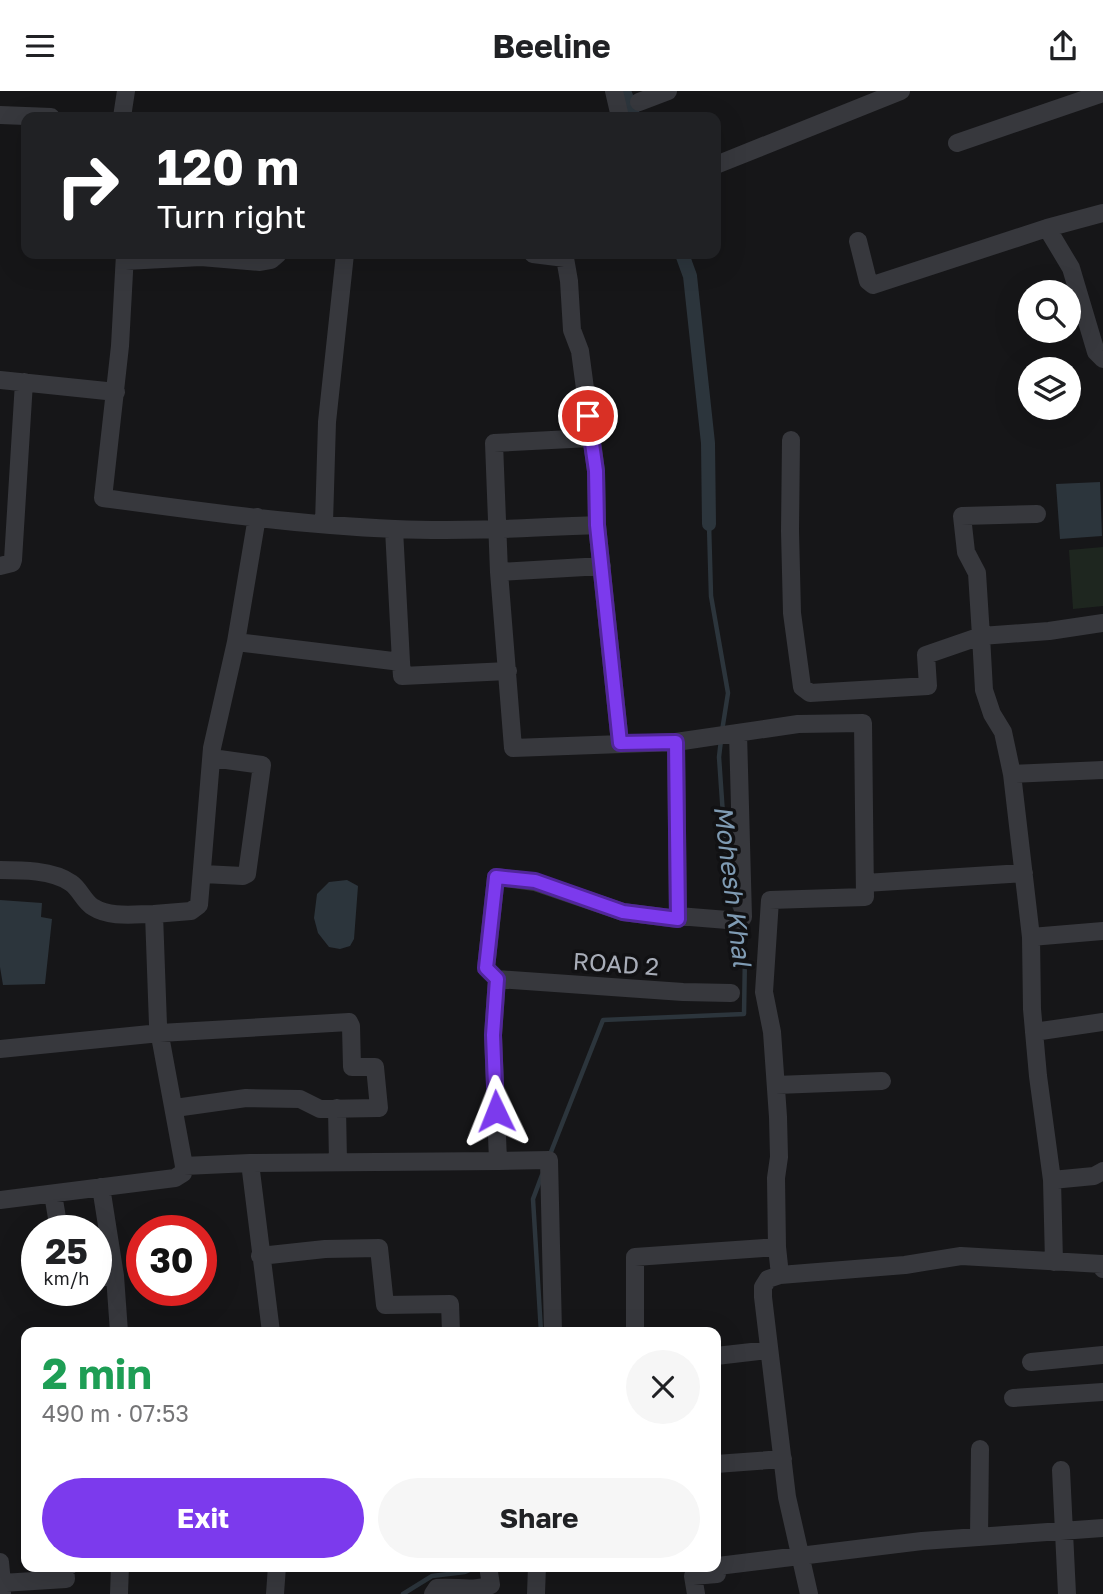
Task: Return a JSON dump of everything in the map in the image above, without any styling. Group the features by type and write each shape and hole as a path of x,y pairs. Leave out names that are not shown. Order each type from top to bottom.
{"street":[{"path":"122,112 126,91"},
{"path":"614,91 619,112"},
{"path":"639,102 668,91"},
{"path":"721,163 901,91"},
{"path":"957,143 1103,93"},
{"path":"0,115 21,116"},
{"path":"858,241 868,281 873,285 1047,227 1103,213"},
{"path":"1047,227 1071,268 1096,352 1103,359"},
{"path":"125,259 116,392 103,498 257,517 394,529 597,525"},
{"path":"225,259 260,262 272,259"},
{"path":"324,523 327,422 344,259"},
{"path":"565,259 572,330 580,351 596,471 597,525 620,743"},
{"path":"0,380 116,392"},
{"path":"0,566 12,563 13,560 24,382"},
{"path":"590,438 494,443 499,572 513,748 676,742 798,725 863,723 865,897 771,900 764,992 772,1032 776,1085 779,1157 776,1178 777,1247 780,1275"},
{"path":"791,440 792,613 802,687 805,691 810,693 929,686 926,655 981,636 1049,631 1103,623"},
{"path":"1037,514 962,516 966,552 977,573 984,690 992,714 1003,732 1012,774 1031,937 1038,1076 1052,1180 1054,1262"},
{"path":"0,870 23,870 59,877 71,883 93,907 105,912 121,915 154,914 191,912 197,909 203,874 212,748 236,642 257,517"},
{"path":"394,529 402,676 508,671"},
{"path":"499,572 601,566"},
{"path":"236,642 401,662"},
{"path":"498,1161 493,1035 497,979 486,968 496,877 535,881 623,912 678,919 678,916 740,921 743,917 738,733"},
{"path":"676,742 678,916"},
{"path":"203,874 247,874 262,765 212,758"},
{"path":"1012,774 1103,770"},
{"path":"865,883 1024,873"},
{"path":"0,1200 181,1176 184,1166 160,1033 155,985 154,914"},
{"path":"1031,937 1103,931"},
{"name":"ROAD 2","path":"497,979 731,993"},
{"path":"0,1049 160,1033 349,1022 352,1067 375,1067 379,1108 320,1109 300,1099 246,1098 175,1108"},
{"path":"1034,1032 1103,1022"},
{"path":"776,1085 882,1081"},
{"path":"337,1108 338,1162"},
{"path":"184,1166 549,1160 553,1327"},
{"path":"250,1163 270,1327"},
{"path":"1052,1180 1094,1176 1103,1171"},
{"path":"101,1187 115,1276 119,1327"},
{"path":"53,1194 56,1215"},
{"path":"635,1327 635,1257 777,1247"},
{"path":"260,1256 325,1249 379,1248 385,1305 450,1304 451,1327"},
{"path":"809,1594 791,1520 768,1350 763,1287 768,1279 780,1275 905,1265 961,1256 1102,1264 1103,1269"},
{"path":"721,1355 768,1350"},
{"path":"1031,1362 1103,1355"},
{"path":"1013,1398 1103,1392"},
{"path":"979,1538 980,1449"},
{"path":"721,1464 783,1459"},
{"path":"1061,1471 1067,1594"},
{"path":"721,1566 922,1541 1103,1528"},
{"path":"0,1562 2,1588 66,1579 65,1572"},
{"path":"119,1594 120,1572"},
{"path":"275,1594 277,1572"},
{"path":"433,1594 437,1588 445,1587 482,1591 491,1585 489,1572"},
{"path":"536,1594 537,1572"},
{"path":"695,1594 694,1576 717,1572"}],"shaded area":[{"path":"1100,482 1102,536 1060,539 1056,484"},
{"path":"1103,547 1103,606 1073,609 1069,550"},
{"path":"347,880 358,886 354,939 350,946 340,949 329,947 318,933 314,918 317,894 329,882"},
{"path":"0,900 42,903 41,917 52,919 45,984 3,985 0,967"}],"waterway":[{"name":"Mohesh Khal","path":"624,91 632,112"},
{"name":"Mohesh Khal","path":"684,259 690,276 708,443 709,524"},
{"name":"Mohesh Khal","path":"709,524 711,596 728,693 722,731"},
{"name":"Mohesh Khal","path":"721,740 719,757 727,873 735,908"},
{"name":"Mohesh Khal","path":"549,1157 603,1020 744,1014 745,954 738,924"},
{"name":"Mohesh Khal","path":"541,1327 533,1199 542,1175"},
{"name":"Mohesh Khal","path":"403,1594 432,1576 465,1572"}],"route":[{"path":"496,1111 493,1035 497,979 486,968 496,877 535,881 623,912 678,919 676,742 620,743 597,525 596,471 588,416"}]}
